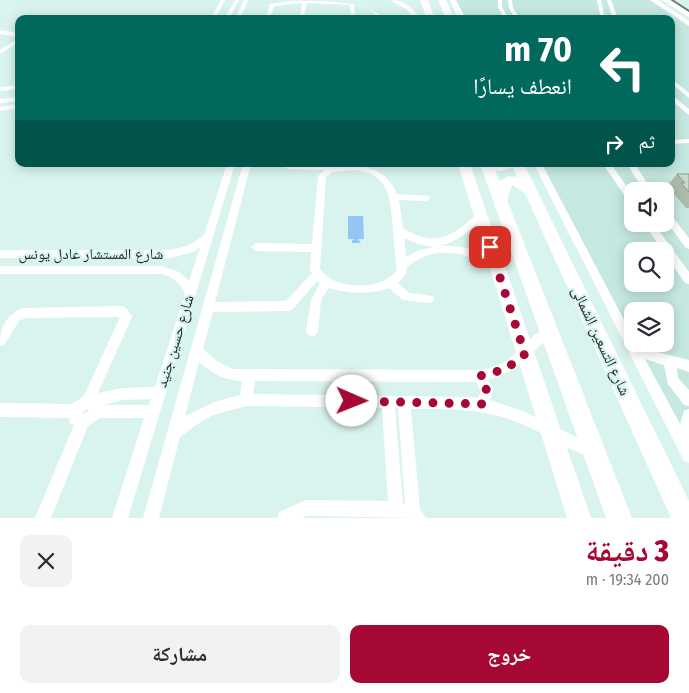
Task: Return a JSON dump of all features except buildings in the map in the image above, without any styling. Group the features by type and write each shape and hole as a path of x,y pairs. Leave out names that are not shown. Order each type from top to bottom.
{"main road":[{"path":"392,0 414,13 428,9"},
{"path":"424,0 430,15"},
{"path":"442,0 448,15"},
{"path":"453,0 460,15"},
{"path":"653,0 689,24"},
{"path":"666,0 689,15"},
{"path":"465,167 579,518"},
{"path":"489,167 619,518"},
{"name":"شارع التسعين الشمالى","path":"519,167 684,518"},
{"path":"500,199 503,185 509,180 519,180 531,191"}],"street":[{"path":"214,15 223,0"},
{"path":"228,15 237,0"},
{"path":"239,15 246,0"},
{"path":"500,0 500,8 504,15"},
{"path":"510,0 511,8 515,15"},
{"path":"602,15 599,0 609,1 614,15"},
{"path":"302,15 305,2"},
{"path":"269,15 274,4 305,2 352,3 372,8 378,15"},
{"path":"352,3 353,15"},
{"path":"0,32 15,34"},
{"path":"0,52 15,43"},
{"path":"675,83 689,86"},
{"path":"675,84 689,96"},
{"path":"0,89 15,87"},
{"path":"0,101 15,100"},
{"path":"9,108 15,100"},
{"path":"675,100 689,113"},
{"path":"0,109 15,107"},
{"path":"675,142 689,141"},
{"path":"675,148 689,148"},
{"name":"شارع حسين جنيد","path":"120,518 230,167"},
{"name":"شارع حسين جنيد","path":"151,518 246,167"},
{"path":"290,167 337,169 357,167"},
{"path":"316,275 326,284 335,287 377,288 392,284 400,276 401,266 394,197 389,184 368,167"},
{"path":"540,167 624,330"},
{"path":"608,167 624,189"},
{"path":"632,167 642,182"},
{"path":"208,307 289,306 316,275 321,180 325,172 337,169"},
{"path":"394,197 426,198"},
{"path":"445,246 480,216"},
{"path":"674,225 689,245"},
{"path":"397,230 422,247 445,246 466,250 495,262"},
{"path":"655,232 689,280"},
{"name":"شارع المستشار عادل يونس","path":"0,254 172,254 192,248 208,237"},
{"path":"256,247 316,248"},
{"path":"401,266 422,247"},
{"path":"112,270 120,254"},
{"name":"شارع المستشار عادل يونس","path":"0,270 170,272 184,280 190,294"},
{"path":"312,331 315,301 317,295 326,284"},
{"path":"392,284 407,297 429,299"},
{"path":"0,341 15,318 23,313 122,311 126,316 125,320 92,404"},
{"path":"196,350 218,370 232,375 480,376 506,369 525,354 537,339 549,331"},
{"path":"636,352 689,456"},
{"path":"645,352 651,356 689,366"},
{"path":"670,362 672,380 689,400"},
{"path":"246,400 249,376"},
{"path":"480,376 487,391 482,404"},
{"path":"92,404 123,394 159,393"},
{"path":"174,432 210,408 228,402 246,400 482,404 522,415 594,453"},
{"path":"388,402 396,509"},
{"path":"286,518 306,508 396,509 415,516 404,402"},
{"path":"43,518 79,416 80,405 92,404 153,412"},
{"path":"0,410 79,416"},
{"path":"682,441 689,416"}],"shaded area":[{"path":"456,0 651,0 673,15 464,15"},
{"path":"675,16 689,26 689,464 633,352 674,352 674,302 624,302 624,335 540,167 675,167"}],"water":[{"path":"348,216 363,216 364,239 358,239 361,243 352,243 352,240 355,239 348,239"}],"railway":[{"path":"672,0 689,11"}],"route":[{"path":"352,401 482,404 485,401 487,391 480,376 494,374 506,369 525,354 490,247"}]}
